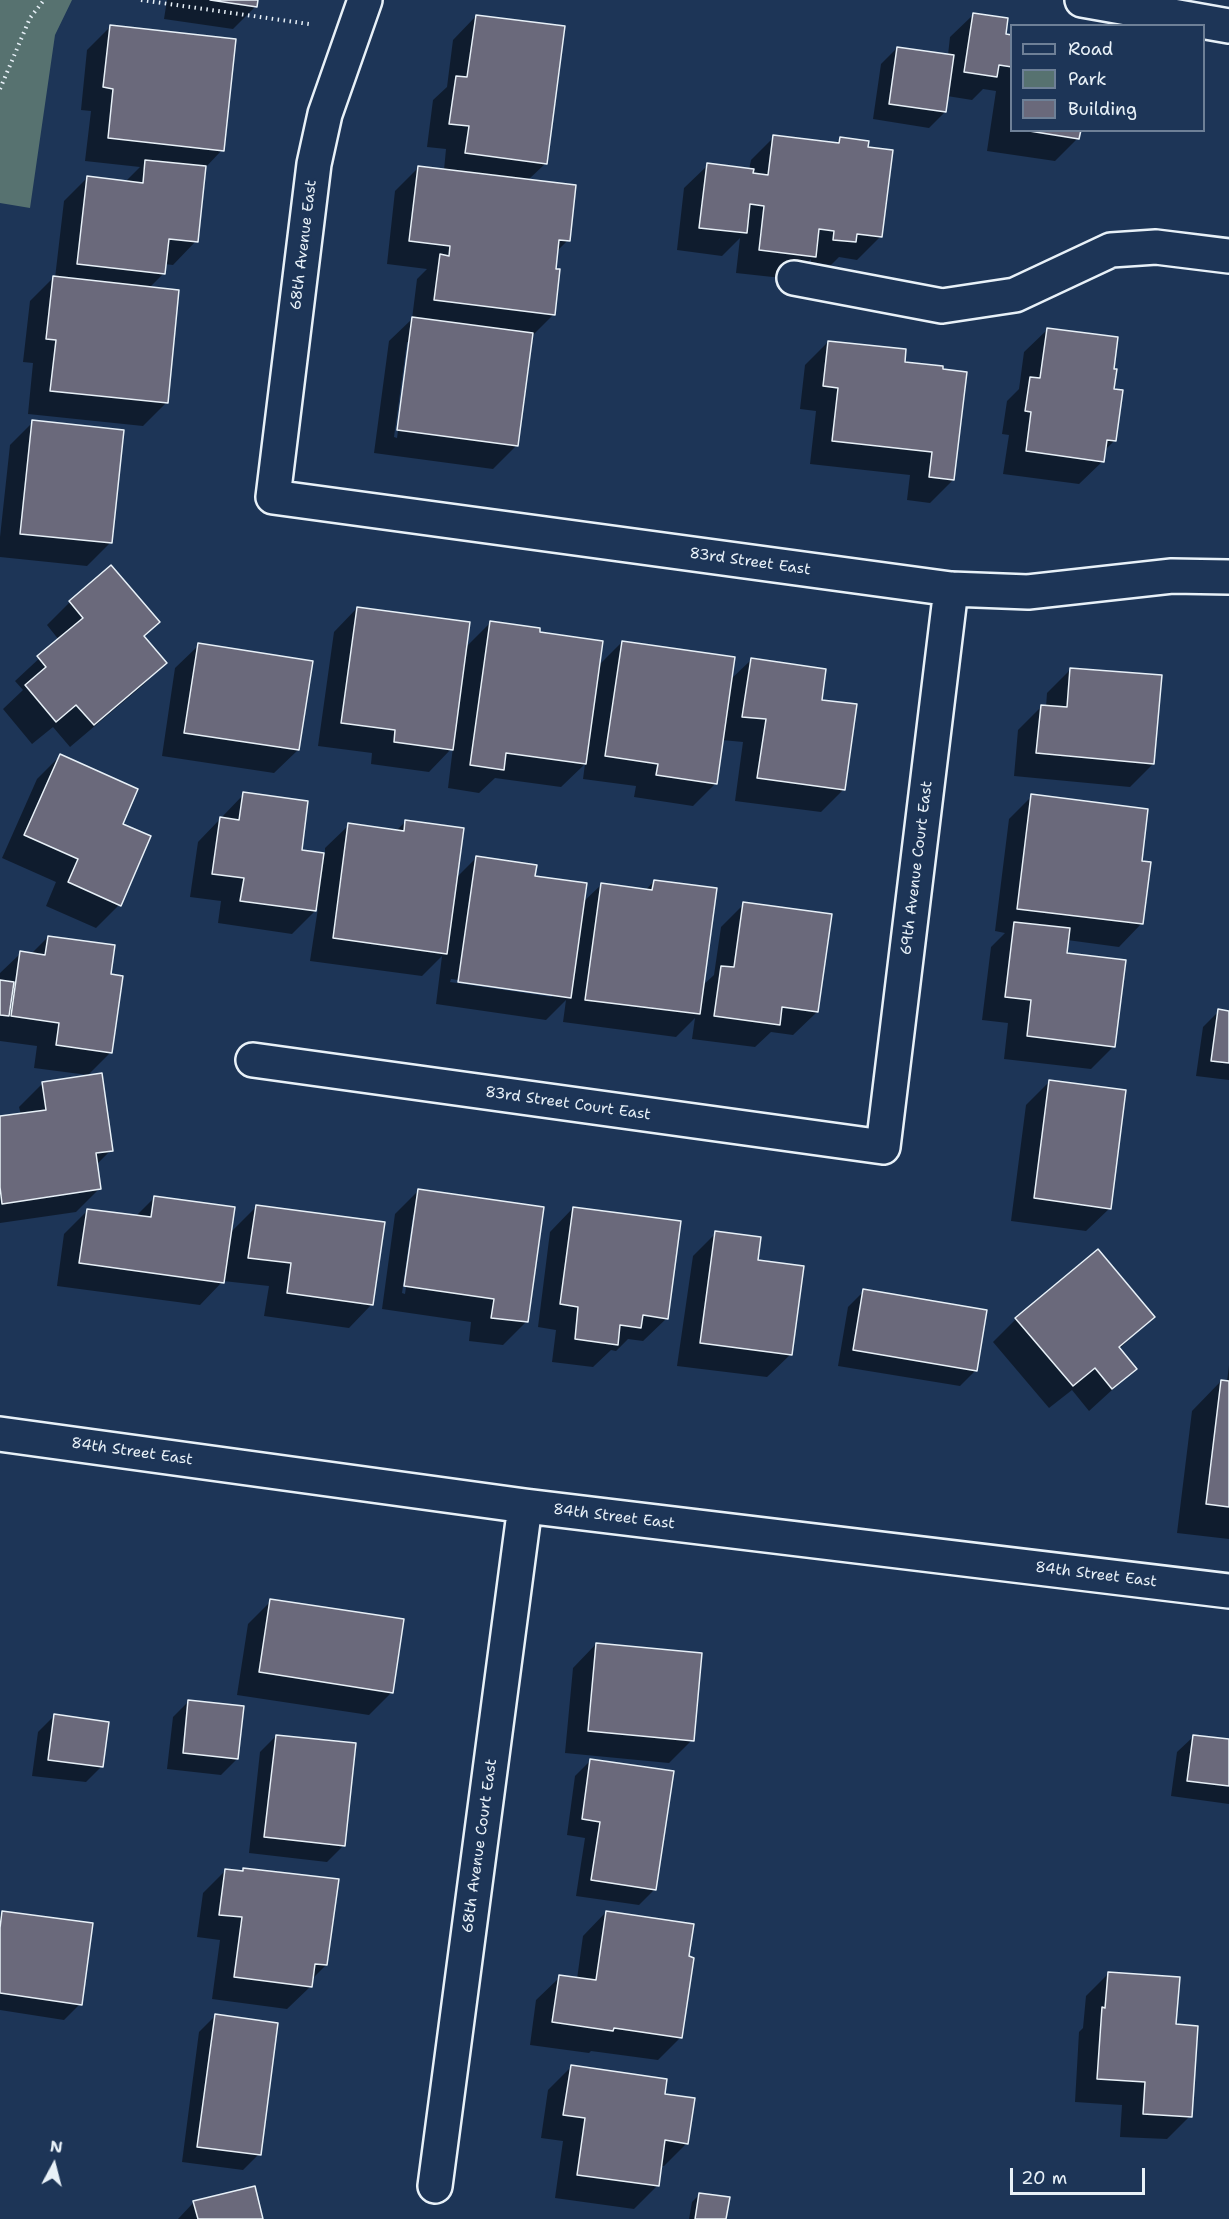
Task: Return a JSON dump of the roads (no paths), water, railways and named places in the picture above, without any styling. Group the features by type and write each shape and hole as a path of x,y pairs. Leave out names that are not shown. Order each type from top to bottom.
{"street":[{"name":"68th Avenue East","path":"273,497 314,164 325,114 365,0"},
{"path":"1082,0 1229,26"},
{"path":"794,278 942,306 1015,295 1111,250 1155,248 1229,255"},
{"name":"83rd Street East","path":"273,497 951,588 1028,592 1172,576 1229,577"},
{"name":"69th Avenue Court East","path":"883,1147 951,588"},
{"name":"83rd Street Court East","path":"253,1060 883,1147"},
{"name":"84th Street East","path":"0,1434 525,1506 1229,1591"},
{"name":"68th Avenue Court East","path":"435,2186 525,1506"}]}
